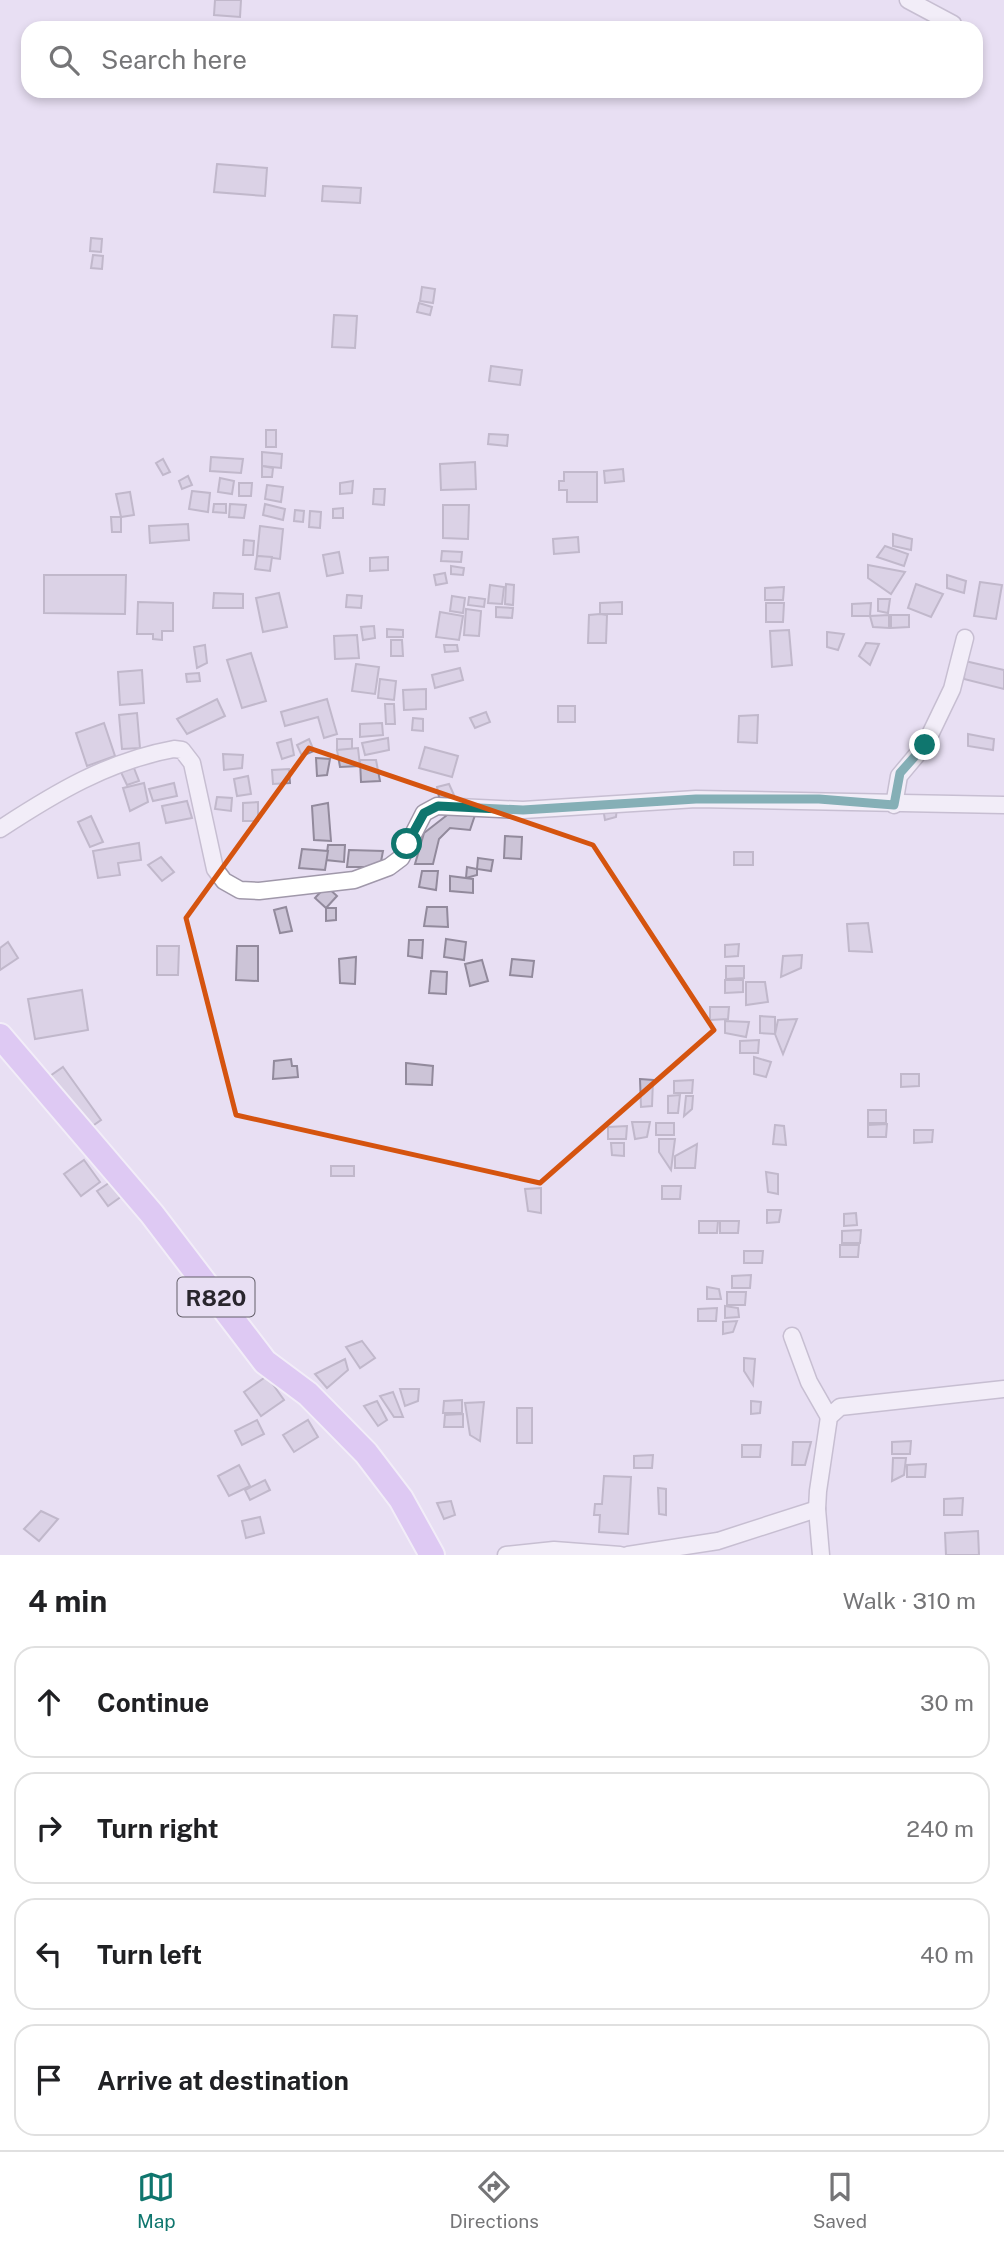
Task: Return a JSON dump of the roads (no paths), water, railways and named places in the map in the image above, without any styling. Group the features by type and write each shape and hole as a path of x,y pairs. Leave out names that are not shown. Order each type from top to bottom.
{"main road":[{"name":"R820","path":"0,1036 152,1214 265,1362 308,1394 366,1453 401,1499 432,1555"}],"street":[{"path":"908,0 947,21"},
{"path":"894,805 900,773 925,745 951,689 965,638"},
{"path":"0,829 38,803 96,772 118,763 174,749 182,750 192,763 215,869 224,881 240,890 259,891 331,884 354,880 389,867 401,858 424,813 438,806 523,810 696,799 819,799 894,805 1004,805"},
{"path":"792,1336 809,1382 829,1417 817,1509 821,1555"},
{"path":"829,1417 840,1407 857,1404 1004,1389"},
{"path":"628,1555 718,1541 817,1509"},
{"path":"506,1555 554,1550 620,1555"}]}
